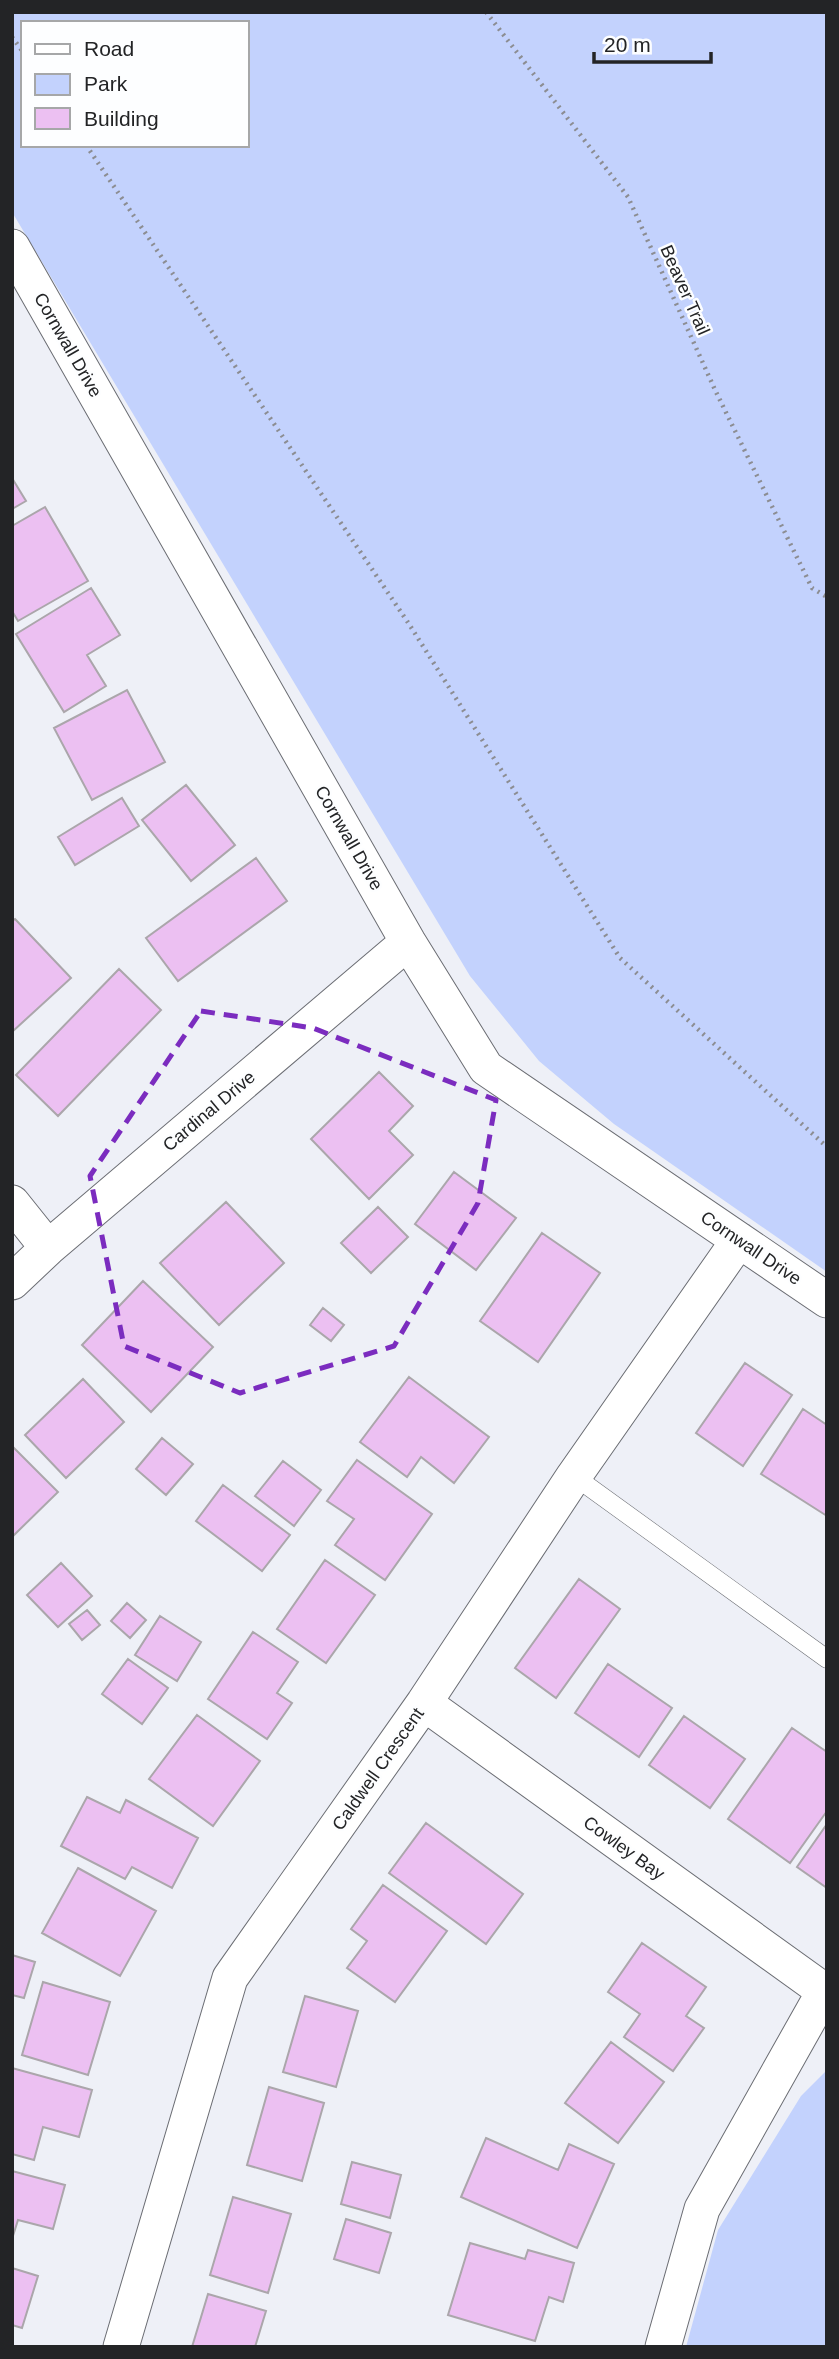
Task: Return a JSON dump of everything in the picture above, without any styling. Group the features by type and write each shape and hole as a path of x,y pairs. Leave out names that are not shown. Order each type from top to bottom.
{"street":[{"name":"Cornwall Drive","path":"12,247 408,942 486,1068 827,1300"},
{"name":"Cardinal Drive","path":"12,1282 48,1248 408,942"},
{"path":"12,1203 48,1248"},
{"name":"Caldwell Crescent","path":"121,2347 230,1978 424,1703 574,1476 739,1240"},
{"name":"Cowley Bay","path":"424,1703 826,1993 702,2209 663,2347"}],"lane":[{"path":"574,1476 827,1659"}],"path":[{"name":"Beaver Trail","path":"486,12 628,197 716,392 806,576 812,588 827,597"},
{"path":"87,147 409,624 620,958 827,1147"}],"highlighted area":[{"path":"201,1011 313,1028 496,1100 478,1203 394,1346 240,1393 124,1346 90,1176"}],"green space":[{"path":"12,12 827,12 827,1272 614,1124 539,1061 470,976 12,212"},
{"path":"827,2070 827,2347 686,2347 718,2230 801,2096"}],"building":[{"path":"12,478 26,501 12,509"},
{"path":"45,507 88,581 18,621 12,611 12,526"},
{"path":"91,588 120,635 87,655 106,686 64,712 16,634"},
{"path":"127,690 165,762 92,800 54,728"},
{"path":"186,785 235,845 191,881 142,820"},
{"path":"122,798 139,826 75,865 58,837"},
{"path":"256,858 287,901 178,981 146,938"},
{"path":"15,919 71,978 12,1032 12,921"},
{"path":"119,969 161,1010 58,1116 16,1075"},
{"path":"379,1072 413,1106 389,1131 413,1155 369,1199 311,1139"},
{"path":"454,1172 516,1218 476,1270 415,1224"},
{"path":"226,1202 284,1263 219,1325 160,1263"},
{"path":"378,1207 408,1237 371,1273 341,1243"},
{"path":"542,1233 600,1273 538,1362 480,1321"},
{"path":"143,1281 213,1347 151,1412 82,1345"},
{"path":"323,1308 344,1325 331,1341 310,1325"},
{"path":"745,1363 792,1395 743,1466 696,1433"},
{"path":"409,1377 489,1437 454,1483 421,1457 407,1477 360,1442"},
{"path":"83,1379 124,1422 66,1478 25,1435"},
{"path":"803,1409 827,1425 827,1516 761,1474"},
{"path":"162,1438 193,1464 166,1495 136,1469"},
{"path":"12,1446 58,1492 12,1537"},
{"path":"357,1460 432,1514 385,1580 335,1545 354,1519 327,1501"},
{"path":"283,1461 321,1490 294,1526 255,1496"},
{"path":"223,1485 290,1535 262,1571 196,1521"},
{"path":"325,1560 375,1595 326,1663 277,1629"},
{"path":"61,1563 92,1596 58,1627 27,1595"},
{"path":"579,1579 620,1609 556,1698 515,1668"},
{"path":"127,1603 146,1620 130,1638 111,1621"},
{"path":"87,1610 100,1625 82,1640 69,1624"},
{"path":"160,1616 201,1642 177,1681 135,1655"},
{"path":"253,1632 298,1662 277,1693 292,1703 267,1739 208,1699"},
{"path":"128,1659 168,1688 142,1724 102,1694"},
{"path":"608,1664 672,1708 639,1757 575,1713"},
{"path":"197,1715 260,1761 213,1826 149,1779"},
{"path":"684,1716 745,1759 710,1808 649,1765"},
{"path":"792,1728 827,1752 827,1811 790,1863 728,1819"},
{"path":"87,1797 120,1813 126,1800 198,1838 172,1888 132,1867 125,1879 61,1846"},
{"path":"426,1823 523,1894 486,1944 389,1873"},
{"path":"827,1824 827,1888 797,1867"},
{"path":"78,1868 156,1911 120,1976 42,1933"},
{"path":"383,1885 447,1931 395,2002 347,1968 367,1941 351,1929"},
{"path":"642,1943 706,1987 686,2016 704,2028 673,2071 624,2037 640,2014 608,1992"},
{"path":"12,1955 35,1962 24,1998 12,1995"},
{"path":"43,1982 110,2002 88,2075 22,2055"},
{"path":"305,1996 358,2011 336,2087 283,2072"},
{"path":"611,2042 664,2082 618,2143 565,2103"},
{"path":"12,2068 92,2090 79,2137 43,2127 34,2160 12,2154"},
{"path":"269,2087 324,2103 302,2181 247,2165"},
{"path":"486,2138 558,2170 569,2144 614,2164 577,2248 461,2197"},
{"path":"352,2162 401,2175 390,2218 341,2204"},
{"path":"12,2171 65,2185 53,2229 18,2220 12,2239"},
{"path":"233,2197 291,2214 268,2293 210,2275"},
{"path":"346,2219 391,2233 379,2273 334,2259"},
{"path":"470,2243 525,2259 528,2250 574,2263 563,2302 549,2297 535,2341 448,2315"},
{"path":"12,2268 38,2276 22,2328 12,2325"},
{"path":"208,2294 266,2311 255,2347 192,2347"}]}
